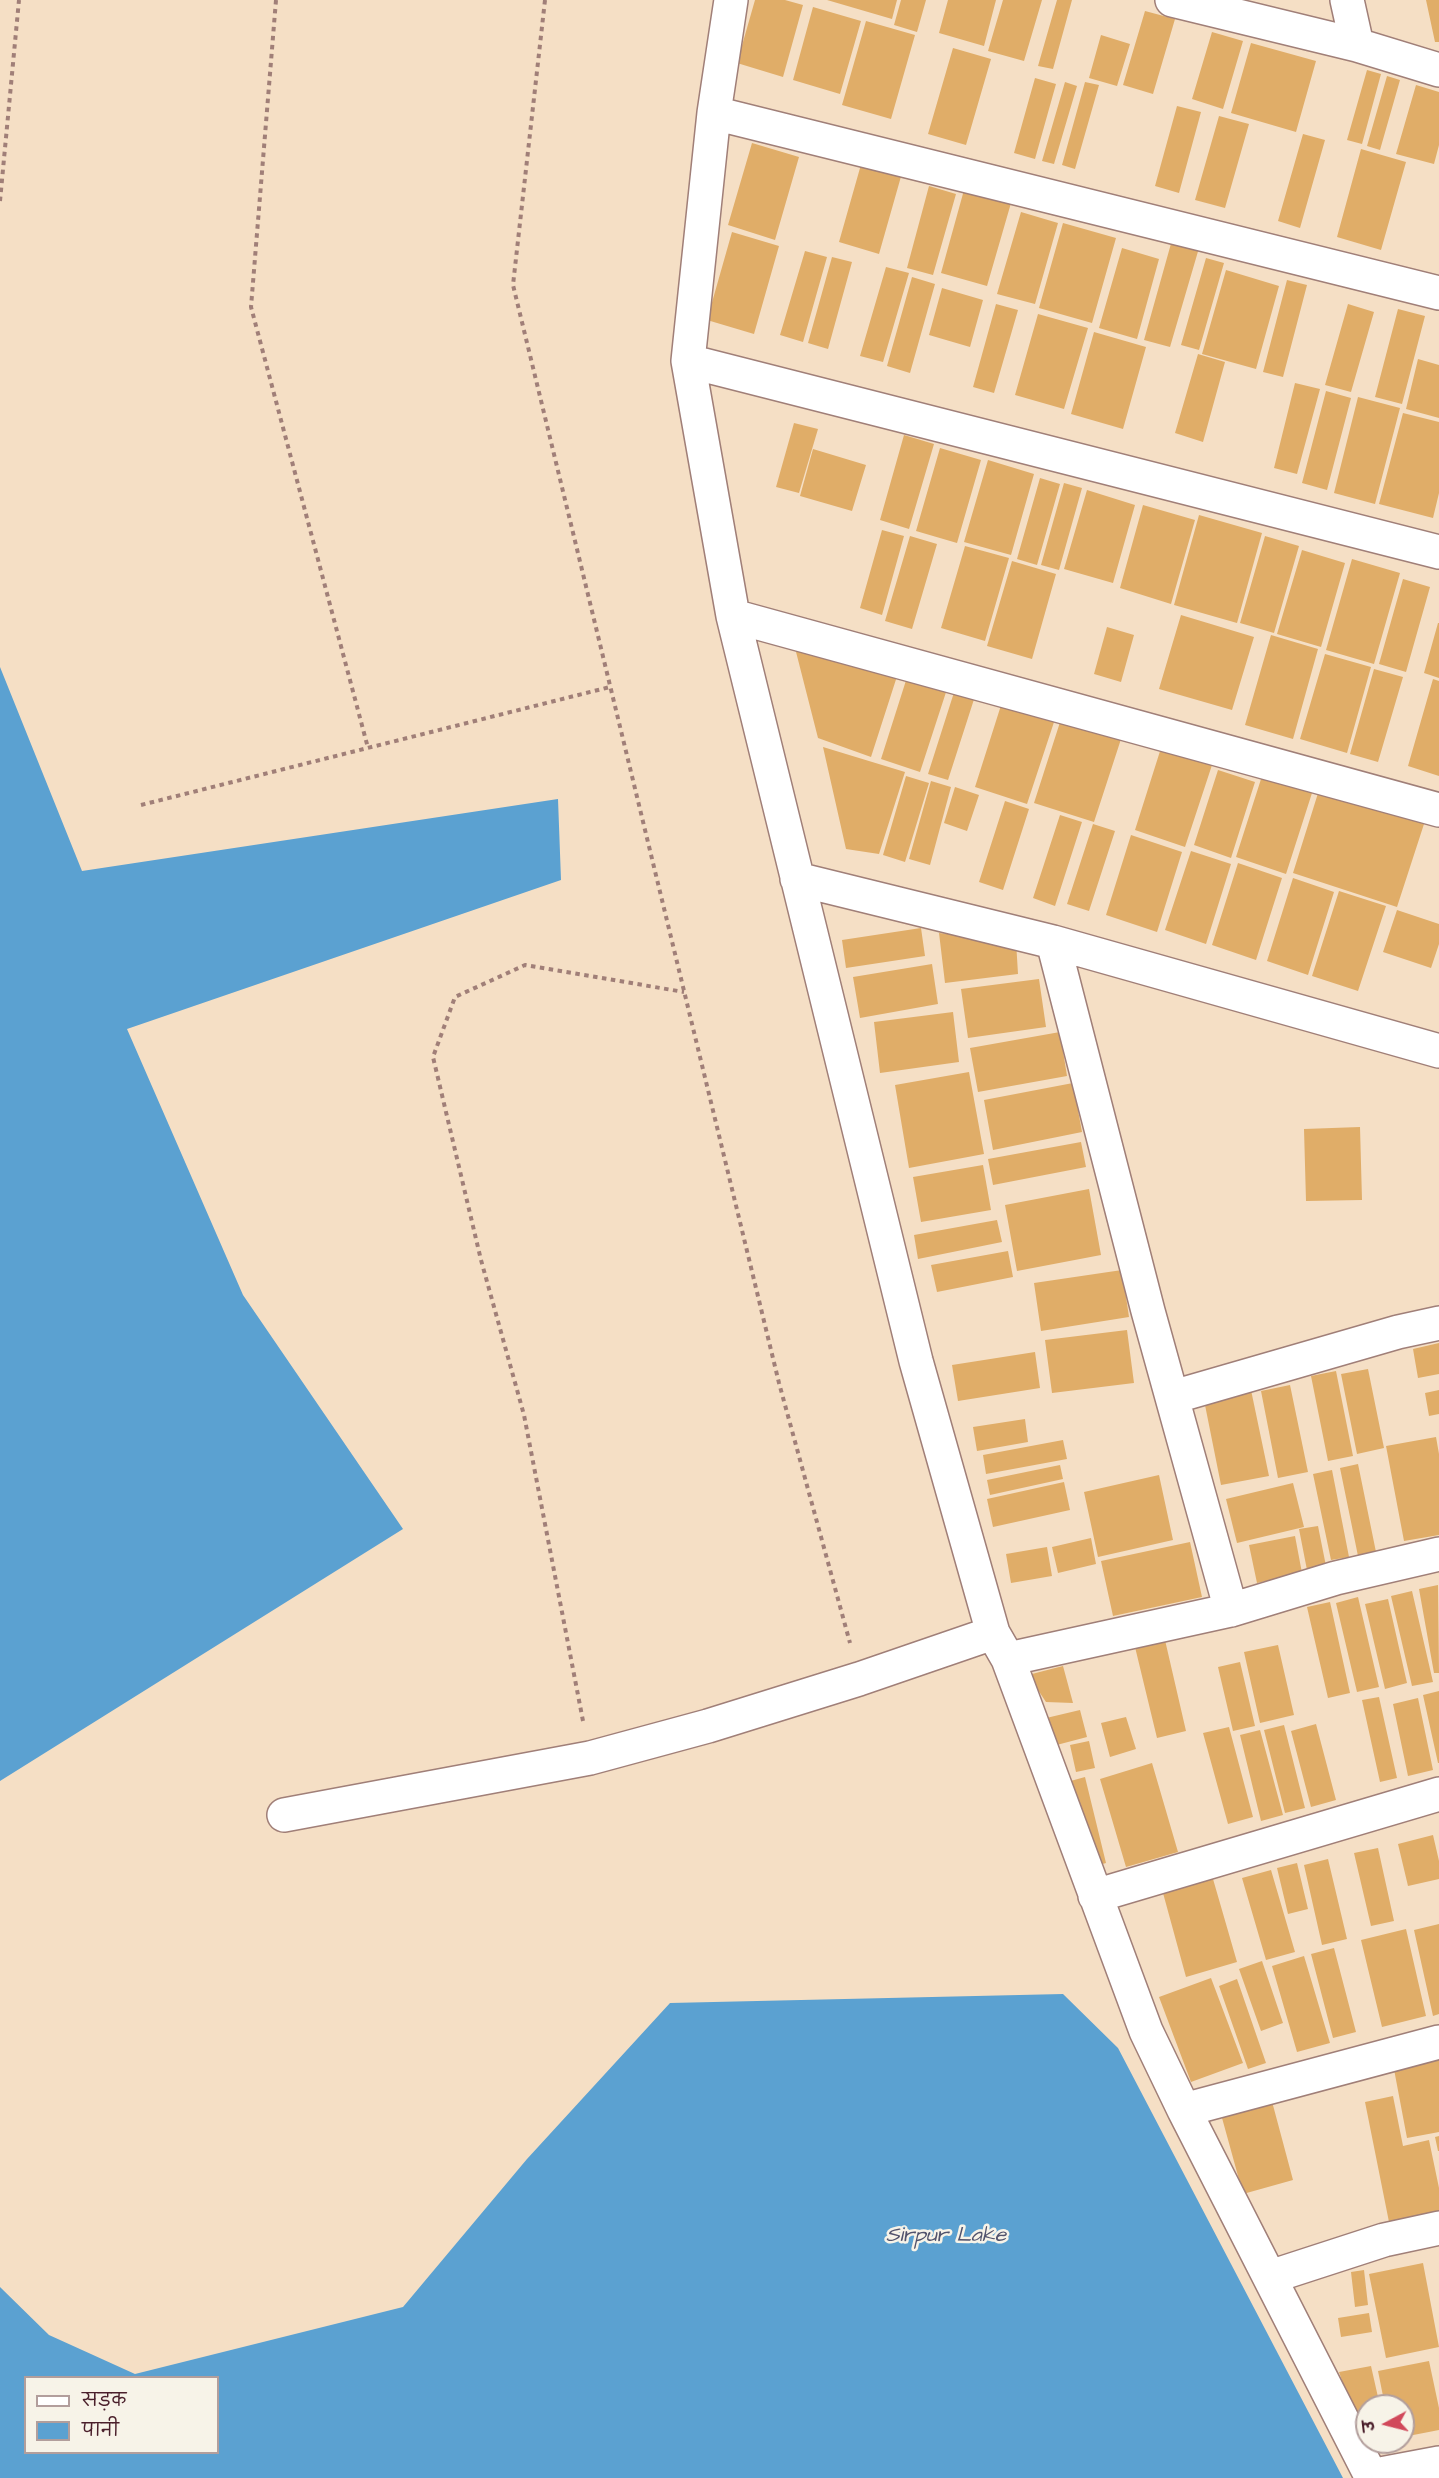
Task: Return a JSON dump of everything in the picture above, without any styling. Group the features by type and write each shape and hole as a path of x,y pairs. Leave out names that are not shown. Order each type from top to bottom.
{"street":[{"path":"731,0 714,113 688,361 733,616 916,1361 1001,1646 1146,2031 1371,2477 1439,2463"},
{"path":"1173,0 1357,45 1439,70"},
{"path":"1347,0 1357,45"},
{"path":"714,113 1439,293"},
{"path":"688,361 1439,552"},
{"path":"733,616 1438,813"},
{"path":"797,879 1053,942 1439,1051"},
{"path":"1053,942 1148,1311 1231,1610"},
{"path":"1173,1397 1386,1335 1439,1323"},
{"path":"284,1815 590,1758 708,1726 859,1679 1001,1646 1231,1610 1336,1578 1439,1554"},
{"path":"1095,1896 1439,1794"},
{"path":"1184,2110 1439,2042"},
{"path":"1270,2277 1384,2240 1439,2228"}],"path":[{"path":"0,201 19,0"},
{"path":"276,0 251,307 368,748"},
{"path":"545,0 513,285 779,1383 859,1679"},
{"path":"141,806 610,687"},
{"path":"590,1758 524,1415 481,1260 433,1057 455,997 525,965 684,992"}],"water":[{"path":"0,667 82,871 558,799 561,880 127,1029 243,1295 403,1529 0,1781"},
{"name":"Sirpur Lake","path":"1063,1994 1118,2048 1343,2478 0,2478 0,2287 49,2335 135,2374 403,2307 527,2159 670,2003"}],"building":[{"path":"755,0 785,0 803,5 783,77 737,63"},
{"path":"827,0 897,0 892,19"},
{"path":"901,0 926,0 917,32 894,25"},
{"path":"948,0 996,0 984,46 939,33"},
{"path":"1003,0 1042,0 1024,61 988,51"},
{"path":"1057,0 1072,0 1053,69 1038,66"},
{"path":"1426,0 1439,0 1439,42 1435,42"},
{"path":"813,7 861,21 840,94 793,80"},
{"path":"1145,11 1175,19 1153,94 1123,85"},
{"path":"866,21 915,35 891,119 842,105"},
{"path":"1212,32 1243,41 1223,109 1192,99"},
{"path":"1101,35 1130,44 1117,86 1089,78"},
{"path":"1251,43 1316,61 1296,132 1231,113"},
{"path":"953,48 991,59 966,145 928,134"},
{"path":"1367,70 1381,74 1362,144 1347,140"},
{"path":"1387,76 1400,80 1380,150 1367,146"},
{"path":"1035,78 1056,84 1035,159 1014,153"},
{"path":"1065,82 1077,86 1054,164 1042,161"},
{"path":"1085,82 1099,85 1075,169 1062,165"},
{"path":"1416,85 1439,92 1439,145 1434,164 1396,154"},
{"path":"1177,106 1201,112 1179,193 1155,186"},
{"path":"1219,116 1249,124 1225,208 1195,200"},
{"path":"1303,134 1325,140 1300,228 1278,221"},
{"path":"752,143 799,157 775,240 728,225"},
{"path":"1361,149 1406,162 1381,250 1337,237"},
{"path":"862,161 902,173 879,254 839,242"},
{"path":"929,186 956,194 933,275 907,268"},
{"path":"964,190 1011,203 987,286 941,273"},
{"path":"1021,212 1058,223 1035,304 997,294"},
{"path":"1063,223 1116,238 1092,323 1039,308"},
{"path":"732,232 779,246 754,334 707,320"},
{"path":"1172,240 1199,248 1170,347 1144,340"},
{"path":"1122,248 1159,259 1137,339 1099,328"},
{"path":"805,251 827,257 803,342 780,335"},
{"path":"832,257 852,262 828,349 808,343"},
{"path":"1206,258 1224,263 1199,350 1181,345"},
{"path":"886,267 909,273 883,362 860,356"},
{"path":"1226,270 1279,286 1256,369 1202,354"},
{"path":"912,277 935,284 910,373 887,366"},
{"path":"1287,280 1307,285 1283,377 1263,372"},
{"path":"942,288 983,300 970,347 929,335"},
{"path":"996,304 1018,310 994,393 973,387"},
{"path":"1348,304 1374,312 1351,392 1325,385"},
{"path":"1398,309 1425,316 1402,404 1375,397"},
{"path":"1038,314 1088,328 1064,409 1015,395"},
{"path":"1094,332 1146,347 1123,429 1071,414"},
{"path":"1198,354 1225,362 1203,442 1175,433"},
{"path":"1418,359 1439,365 1439,418 1406,409"},
{"path":"1295,383 1320,389 1297,474 1274,468"},
{"path":"1326,391 1351,398 1327,490 1302,483"},
{"path":"1358,397 1400,408 1375,504 1334,493"},
{"path":"1403,413 1439,422 1439,493 1433,518 1379,504"},
{"path":"794,423 818,429 799,493 776,487"},
{"path":"904,435 934,444 909,529 880,520"},
{"path":"940,448 981,460 957,543 916,531"},
{"path":"813,449 866,465 852,511 800,496"},
{"path":"988,460 1034,474 1011,555 964,542"},
{"path":"1040,478 1060,484 1037,565 1017,559"},
{"path":"1064,483 1082,488 1059,570 1041,565"},
{"path":"1087,490 1135,505 1113,583 1064,569"},
{"path":"1143,505 1195,520 1171,604 1120,588"},
{"path":"1199,515 1262,533 1237,623 1174,605"},
{"path":"882,530 904,536 882,615 860,608"},
{"path":"910,536 937,544 912,629 885,621"},
{"path":"1265,536 1299,546 1274,633 1240,623"},
{"path":"965,546 1009,558 985,641 941,628"},
{"path":"1302,550 1345,563 1321,647 1277,634"},
{"path":"1352,559 1400,573 1374,664 1326,650"},
{"path":"1012,561 1056,574 1032,659 987,646"},
{"path":"1403,579 1430,587 1406,672 1379,664"},
{"path":"1181,615 1254,637 1232,710 1159,689"},
{"path":"1439,623 1439,678 1424,673"},
{"path":"1107,627 1134,635 1121,682 1094,674"},
{"path":"1271,635 1318,649 1293,739 1245,725"},
{"path":"794,644 900,667 871,757 818,738"},
{"path":"1325,654 1371,667 1347,753 1300,739"},
{"path":"1374,669 1403,677 1378,762 1350,754"},
{"path":"909,671 949,683 920,772 881,759"},
{"path":"1433,679 1439,681 1439,776 1408,766"},
{"path":"957,683 977,690 948,780 928,774"},
{"path":"1003,699 1056,716 1027,804 975,787"},
{"path":"1062,716 1122,736 1094,822 1034,803"},
{"path":"823,747 905,772 879,854 846,849"},
{"path":"1161,748 1212,765 1185,847 1135,830"},
{"path":"1218,770 1255,782 1231,858 1194,845"},
{"path":"906,776 929,783 905,862 883,855"},
{"path":"1262,776 1312,793 1286,874 1236,857"},
{"path":"931,781 951,787 930,865 909,859"},
{"path":"955,787 979,795 967,831 944,823"},
{"path":"1319,790 1424,824 1397,907 1293,873"},
{"path":"1005,801 1029,809 1003,890 979,882"},
{"path":"1060,815 1082,822 1055,906 1033,898"},
{"path":"1093,824 1115,831 1089,911 1067,904"},
{"path":"1131,835 1182,852 1157,932 1106,915"},
{"path":"1191,851 1231,864 1206,944 1165,930"},
{"path":"1238,863 1282,878 1256,960 1212,945"},
{"path":"1293,878 1334,892 1308,975 1267,961"},
{"path":"1339,891 1386,906 1358,991 1312,976"},
{"path":"1397,910 1439,924 1439,944 1431,968 1383,952"},
{"path":"921,928 925,956 846,968 842,940"},
{"path":"939,933 1016,941 1018,974 945,983"},
{"path":"932,964 938,1004 860,1018 853,977"},
{"path":"1039,979 1046,1027 968,1038 961,989"},
{"path":"953,1012 959,1062 880,1073 874,1022"},
{"path":"1060,1032 1067,1076 978,1092 970,1048"},
{"path":"969,1072 984,1154 909,1168 895,1085"},
{"path":"1073,1083 1082,1132 993,1150 984,1100"},
{"path":"1360,1127 1362,1200 1306,1201 1304,1129"},
{"path":"1081,1142 1086,1167 993,1185 988,1159"},
{"path":"983,1165 991,1210 921,1222 913,1177"},
{"path":"1089,1189 1101,1255 1017,1271 1005,1205"},
{"path":"997,1220 1002,1242 918,1259 914,1235"},
{"path":"1008,1251 1013,1277 937,1292 931,1265"},
{"path":"1122,1270 1129,1317 1041,1331 1034,1283"},
{"path":"1127,1330 1134,1383 1052,1393 1045,1340"},
{"path":"1439,1343 1439,1374 1418,1378 1413,1349"},
{"path":"1035,1352 1040,1388 958,1401 952,1365"},
{"path":"1368,1369 1384,1448 1357,1454 1341,1374"},
{"path":"1336,1371 1353,1456 1328,1461 1311,1376"},
{"path":"1290,1385 1308,1472 1278,1478 1261,1391"},
{"path":"1251,1390 1269,1476 1221,1485 1204,1400"},
{"path":"1439,1390 1439,1414 1429,1416 1425,1393"},
{"path":"1025,1419 1028,1442 977,1451 973,1427"},
{"path":"1436,1437 1439,1454 1439,1535 1404,1541 1386,1446"},
{"path":"1063,1440 1067,1459 986,1474 983,1455"},
{"path":"1358,1464 1376,1552 1358,1556 1340,1468"},
{"path":"1060,1465 1063,1479 990,1495 987,1480"},
{"path":"1332,1470 1349,1557 1331,1560 1313,1474"},
{"path":"1159,1475 1173,1540 1098,1557 1084,1492"},
{"path":"1064,1482 1070,1510 993,1527 987,1499"},
{"path":"1293,1483 1304,1527 1237,1543 1226,1499"},
{"path":"1318,1526 1326,1566 1307,1570 1299,1529"},
{"path":"1295,1536 1302,1573 1257,1583 1249,1545"},
{"path":"1091,1538 1096,1564 1058,1573 1052,1547"},
{"path":"1190,1542 1202,1597 1113,1616 1101,1561"},
{"path":"1047,1547 1052,1576 1011,1583 1006,1554"},
{"path":"1438,1585 1439,1673 1434,1673 1419,1589"},
{"path":"1412,1591 1433,1682 1412,1686 1391,1596"},
{"path":"1358,1597 1379,1687 1357,1692 1336,1603"},
{"path":"1388,1599 1407,1683 1385,1689 1365,1604"},
{"path":"1330,1602 1350,1693 1328,1698 1307,1607"},
{"path":"1165,1640 1186,1731 1157,1738 1135,1647"},
{"path":"1278,1645 1294,1715 1260,1723 1244,1652"},
{"path":"1240,1662 1255,1726 1233,1731 1218,1667"},
{"path":"1063,1666 1073,1703 1046,1702 1028,1675"},
{"path":"1439,1691 1439,1763 1438,1763 1423,1695"},
{"path":"1379,1697 1397,1778 1380,1782 1362,1700"},
{"path":"1418,1698 1433,1770 1408,1776 1393,1704"},
{"path":"1080,1710 1087,1737 1049,1747 1042,1719"},
{"path":"1126,1717 1136,1749 1110,1757 1101,1723"},
{"path":"1316,1724 1336,1800 1311,1807 1291,1731"},
{"path":"1284,1725 1305,1808 1285,1813 1264,1730"},
{"path":"1229,1727 1253,1817 1228,1824 1203,1733"},
{"path":"1260,1730 1283,1815 1261,1821 1240,1735"},
{"path":"1089,1741 1095,1768 1076,1772 1070,1745"},
{"path":"1152,1763 1178,1852 1126,1867 1100,1779"},
{"path":"1085,1777 1106,1863 1089,1868 1067,1782"},
{"path":"1433,1835 1439,1861 1439,1879 1408,1886 1398,1844"},
{"path":"1378,1848 1394,1921 1371,1926 1354,1853"},
{"path":"1328,1859 1347,1939 1322,1945 1304,1865"},
{"path":"1297,1863 1308,1909 1288,1914 1277,1868"},
{"path":"1271,1870 1295,1952 1266,1960 1242,1878"},
{"path":"1213,1879 1237,1962 1186,1977 1163,1893"},
{"path":"1439,1924 1439,2014 1433,2016 1414,1930"},
{"path":"1406,1929 1426,2016 1382,2027 1361,1940"},
{"path":"1334,1948 1356,2032 1333,2038 1311,1954"},
{"path":"1304,1956 1330,2043 1297,2052 1272,1966"},
{"path":"1262,1961 1283,2023 1261,2031 1239,1969"},
{"path":"1211,1978 1243,2063 1191,2082 1159,1997"},
{"path":"1237,1979 1266,2063 1248,2069 1219,1986"},
{"path":"1439,2055 1439,2132 1407,2138 1393,2064"},
{"path":"1270,2094 1293,2180 1243,2194 1219,2107"},
{"path":"1393,2096 1403,2146 1429,2140 1439,2188 1439,2213 1389,2222 1365,2102"},
{"path":"1439,2136 1439,2151 1438,2151 1435,2137"},
{"path":"1423,2263 1439,2347 1386,2358 1369,2274"},
{"path":"1364,2270 1368,2305 1355,2307 1351,2272"},
{"path":"1369,2313 1372,2332 1341,2337 1338,2318"},
{"path":"1429,2361 1439,2408 1439,2430 1415,2435 1415,2394 1383,2394 1378,2371"},
{"path":"1371,2366 1377,2394 1355,2394 1355,2418 1339,2372"}]}
